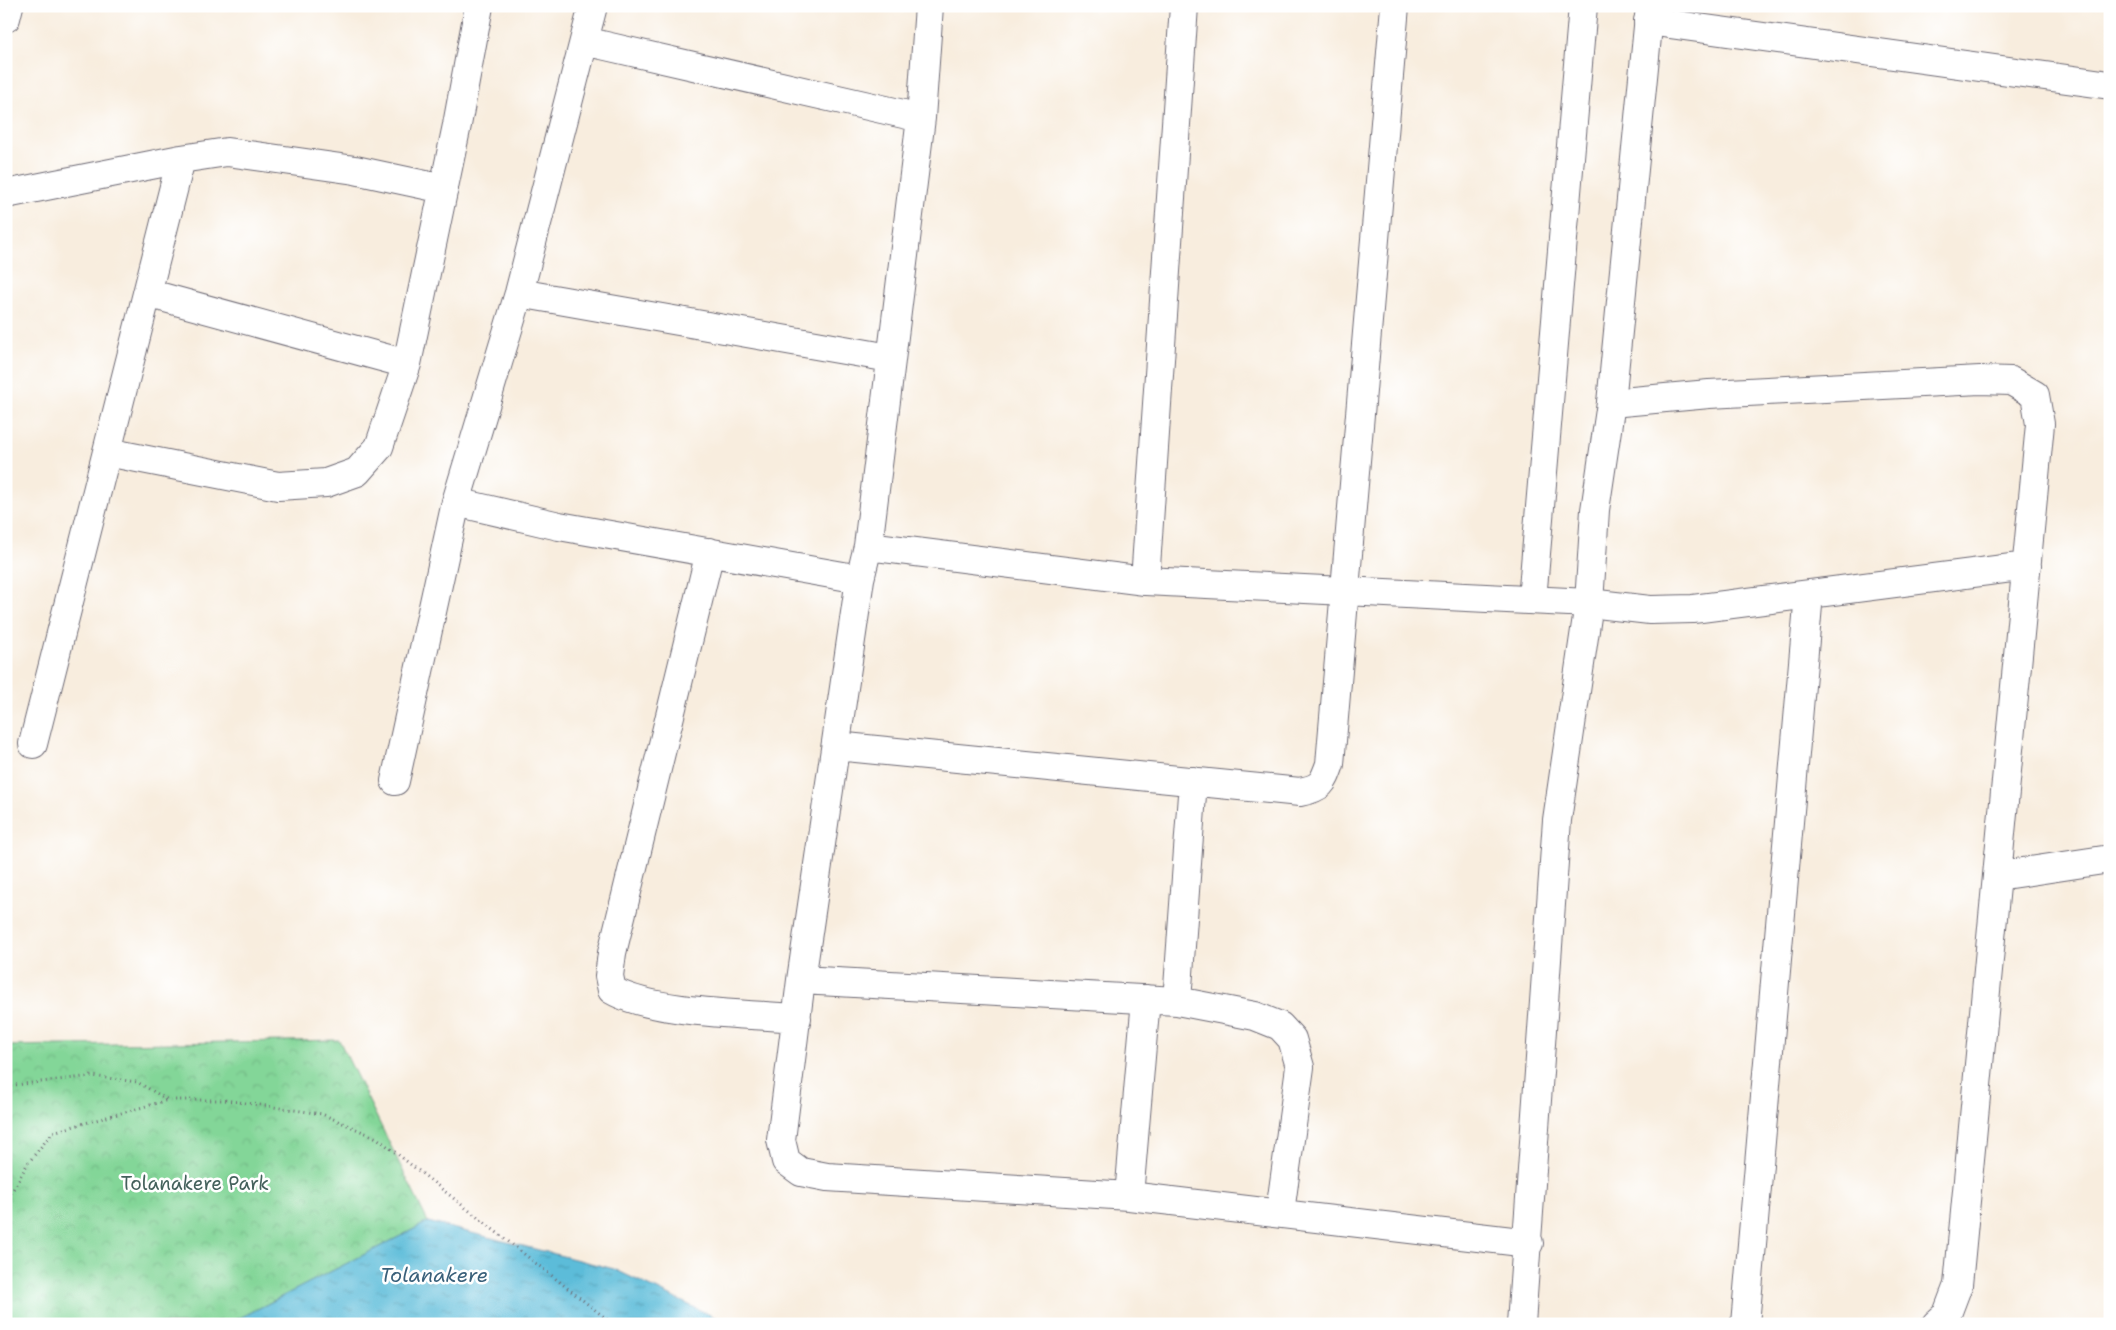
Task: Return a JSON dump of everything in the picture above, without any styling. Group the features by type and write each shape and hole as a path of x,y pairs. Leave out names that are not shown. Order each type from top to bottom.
{"street":[{"path":"6,18 9,6"},
{"path":"107,452 278,486 326,482 357,472 379,447 407,364 444,189 479,6"},
{"path":"394,781 456,502 519,293 594,6"},
{"path":"929,6 920,118 868,546 860,579 801,980 781,1140 786,1161 801,1172 827,1177 1129,1196 1529,1242"},
{"path":"1145,581 1184,6"},
{"path":"836,746 1300,792 1316,789 1325,777 1330,764 1395,6"},
{"path":"1532,600 1583,6"},
{"path":"1521,1324 1529,1242 1557,820 1589,603 1595,510 1611,403 1649,14 2110,85"},
{"path":"584,41 920,118"},
{"path":"6,194 181,158 227,152 355,170 444,189"},
{"path":"33,744 181,158"},
{"path":"147,293 407,364"},
{"path":"519,293 890,358"},
{"path":"1611,403 1738,392 1980,380 2011,381 2035,395 2040,424 1958,1285 1947,1314 1936,1324"},
{"path":"456,502 559,526 860,579"},
{"path":"868,546 1145,581 1589,603 1650,610 1694,609 2027,566"},
{"path":"710,552 612,953 609,976 612,990 626,999 672,1007 797,1018"},
{"path":"1745,1324 1809,594"},
{"path":"1177,1000 1193,781"},
{"path":"1997,876 2110,859"},
{"path":"801,980 1177,1000 1255,1016 1280,1026 1292,1039 1300,1067 1280,1212"},
{"path":"1129,1196 1146,999"}],"path":[{"path":"6,1086 92,1076 137,1082 168,1100"},
{"path":"6,1202 28,1163 53,1132 168,1100 225,1100 322,1114 377,1138 613,1324"}],"green space":[{"name":"Tolanakere Park","path":"339,1040 428,1222 228,1324 6,1324 6,1046"}],"water":[{"name":"Tolanakere","path":"428,1222 614,1269 729,1324 228,1324"}]}
